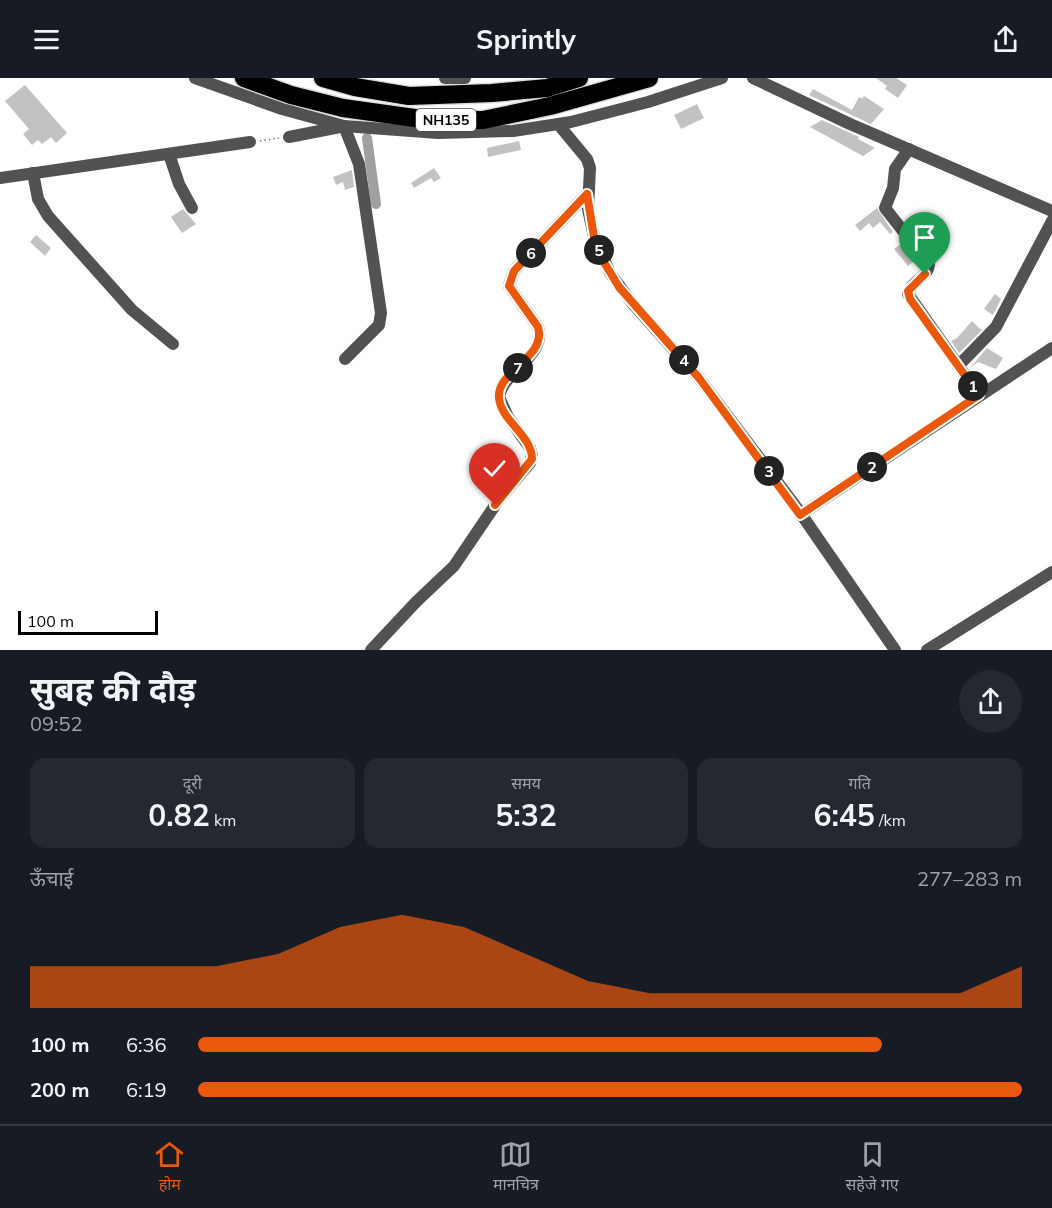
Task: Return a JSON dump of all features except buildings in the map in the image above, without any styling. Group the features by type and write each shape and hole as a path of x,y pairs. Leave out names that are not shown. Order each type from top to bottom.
{"highway":[{"name":"NH135","path":"244,78 291,95 343,108 429,120 483,120 550,106 649,78"},
{"name":"NH135","path":"323,78 355,87 409,96 492,93 547,88 579,78"}],"street":[{"path":"195,78 282,109 344,126 438,133 513,131 558,124 648,102 722,78"},
{"path":"445,78 465,78"},
{"path":"753,78 1052,211"},
{"path":"558,124 587,159 590,168 587,194 594,237 602,259 619,287 699,378 800,515 895,650"},
{"path":"289,137 344,126"},
{"path":"344,126 359,164 381,313 379,325 345,359"},
{"path":"0,178 250,142"},
{"path":"909,149 894,170 893,188 885,208 929,264 927,272 910,288 908,294 979,395"},
{"path":"169,154 179,184 192,208"},
{"path":"33,173 38,199 48,216 132,310 173,344"},
{"path":"371,650 454,566 500,498 530,463 532,455 530,448 508,417 499,397 504,383 537,345 540,334 538,327 511,291 509,282 514,271 587,194"},
{"path":"958,366 996,327 1052,221"},
{"path":"800,515 1052,348"},
{"path":"927,650 1052,572"}],"path":[{"path":"250,142 289,137"}],"waterway":[{"path":"367,138 376,204"}],"route":[{"path":"495,505 532,459 530,448 508,417 499,397 500,389 530,355 539,341 540,334 538,327 511,291 510,277 587,194 594,237 602,259 619,287 699,378 800,515 979,395 926,318 910,299 908,291 925,274"}]}
